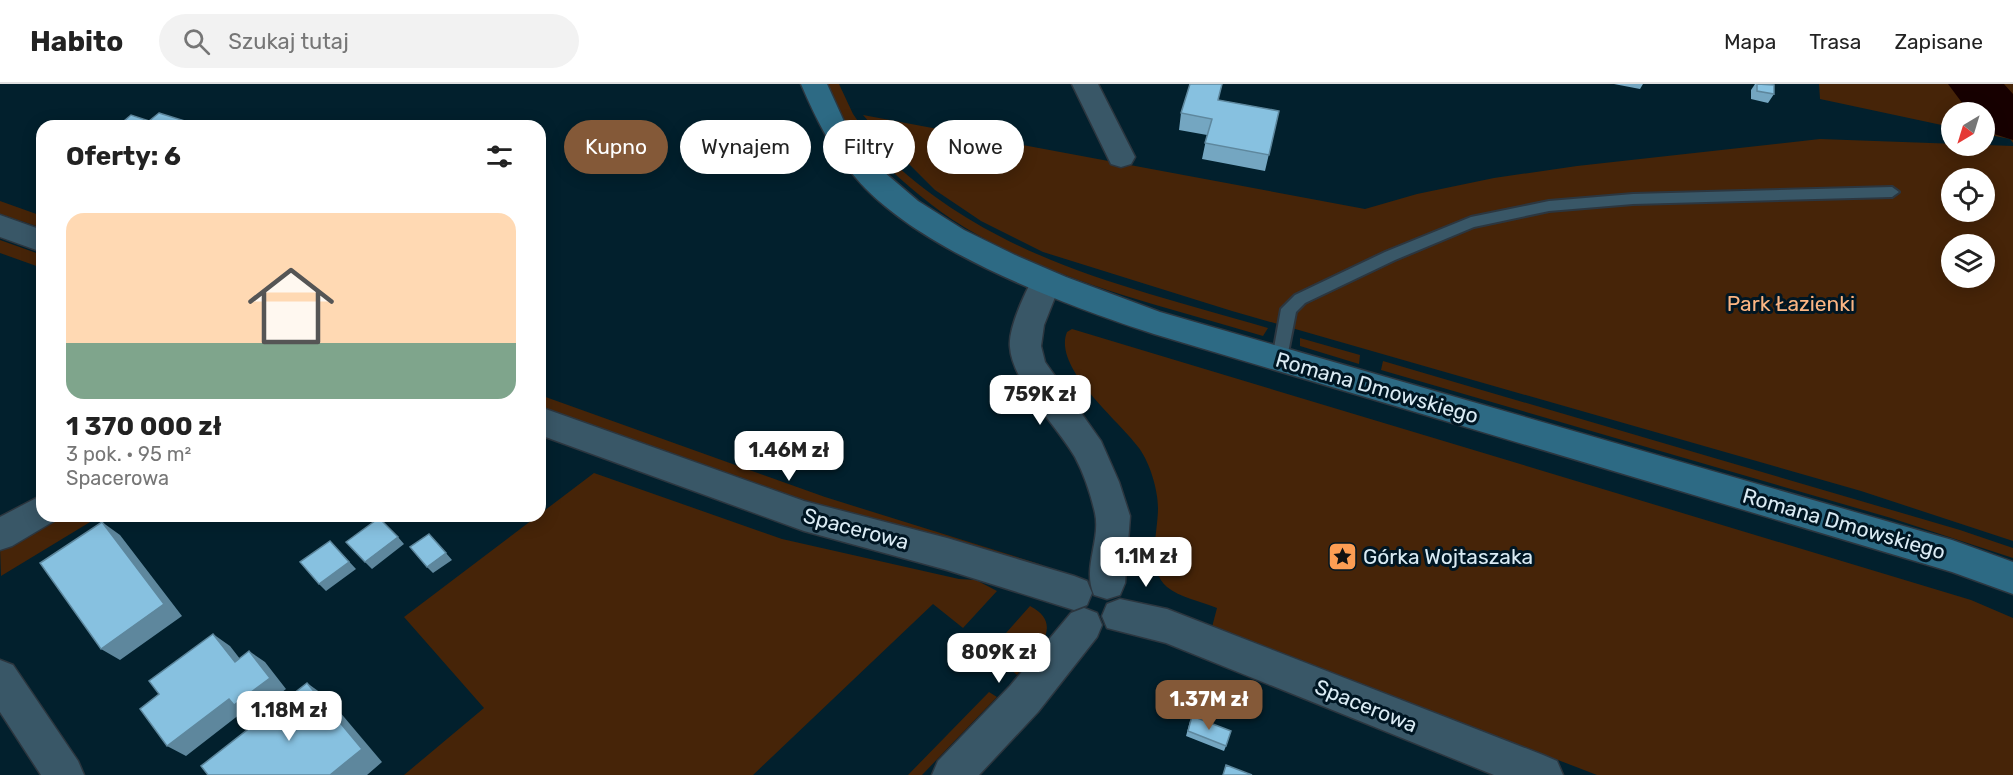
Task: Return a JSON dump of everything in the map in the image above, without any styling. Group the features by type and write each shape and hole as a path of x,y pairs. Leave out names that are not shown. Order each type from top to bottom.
{"street":[{"name":"Romana Dmowskiego","path":"814,84 820,105 840,140 871,176 912,212 971,247 1046,282 1154,322 1940,552 2013,578"},
{"path":"1085,84 1121,157"},
{"path":"0,226 36,239"},
{"path":"951,775 1024,699 1096,604 1113,516 1089,451 1030,366 1025,346 1029,325 1046,282"},
{"name":"Spacerowa","path":"546,423 804,516 947,554 1167,626 1543,775"},
{"path":"0,535 36,514"},
{"path":"0,678 64,775"}],"lane":[{"path":"1280,359 1289,309 1300,299 1390,256 1471,222 1550,206 1633,200 1892,192"}],"green space":[{"path":"827,84 839,84 857,120 844,119"},
{"path":"1819,84 2013,84 2013,143 2010,139 1995,136 1995,102 1941,102 1941,125 1820,99"},
{"name":"Park Łazienki","path":"863,115 890,120 867,120"},
{"name":"Park Łazienki","path":"915,125 927,127 927,174 1024,174 1024,145 1365,209 1417,194 1494,178 1577,166 1820,139 1941,143 1941,156 1995,156 1995,145 2013,146 2013,541 1861,491 1232,311 1043,252 981,221 935,190 915,170"},
{"path":"896,174 907,174 928,192 973,221 1065,266 1114,283 1268,328 1263,336 1148,303 1072,278 999,246 964,227"},
{"path":"0,201 36,214 36,226 0,214"},
{"path":"0,240 36,253 36,266 0,253"},
{"path":"1072,329 1971,600 2013,618 2013,775 1597,775 1212,627 1217,608 1178,594 1167,587 1157,571 1155,550 1158,501 1150,469 1139,448 1091,394 1069,362 1065,346 1067,332"},
{"path":"1300,338 1360,355 1359,364 1300,346"},
{"path":"1383,361 1960,530 2013,548 2013,558 1891,518 1381,370"},
{"path":"546,397 825,497 1046,566 810,506 546,412"},
{"path":"594,473 782,539 959,579 976,580 997,591 963,628 933,604 753,775 404,775 484,708 404,617 529,522 546,522 546,509"},
{"path":"41,522 90,522 1,576 0,546"},
{"path":"1030,606 1041,614 1046,622 1047,631 1038,649 1017,675 990,651"},
{"path":"989,692 997,697 922,775 908,775"}],"building":[{"path":"1190,84 1222,84 1218,100 1279,111 1269,155 1205,143 1212,119 1181,113"},
{"path":"1757,84 1774,85 1774,94 1757,91"},
{"path":"159,113 182,120 150,120"},
{"path":"131,115 146,120 125,120"},
{"path":"102,522 164,604 101,649 40,563"},
{"path":"374,522 383,522 398,537 365,562 346,542"},
{"path":"429,534 446,553 427,567 410,547"},
{"path":"330,541 349,562 319,584 300,562"},
{"path":"213,634 235,662 249,651 270,678 234,705 229,699 167,746 140,709 159,694 149,681"},
{"path":"307,683 362,749 330,775 208,775 201,766"},
{"path":"1192,716 1231,731 1226,746 1188,731"},
{"path":"1226,765 1252,775 1223,775"}],"waterway":[{"path":"1975,84 1997,111 2013,121"}],"place":[{"name":"Górka Wojtaszaka","path":"1342,557"}]}
